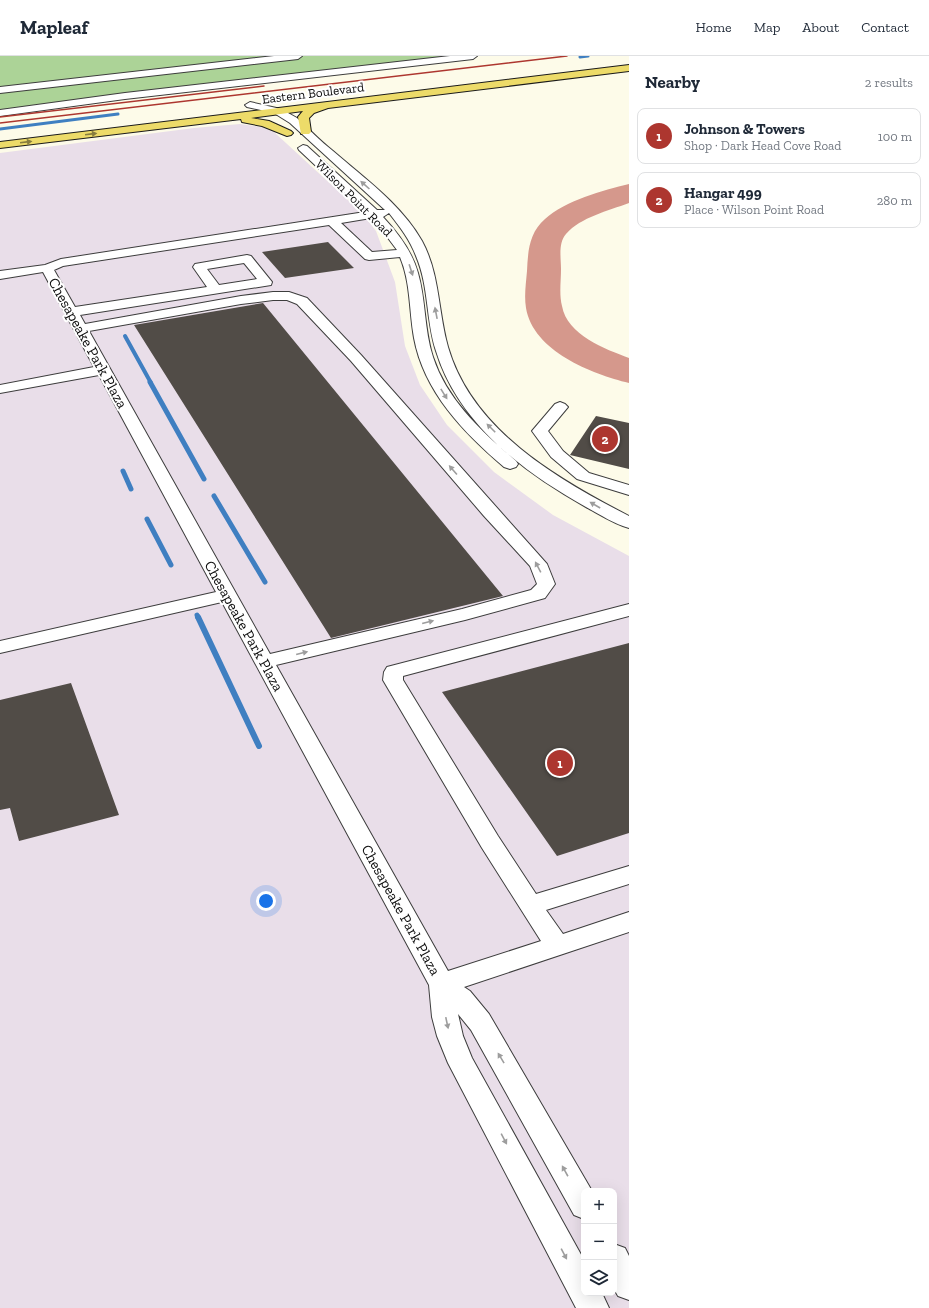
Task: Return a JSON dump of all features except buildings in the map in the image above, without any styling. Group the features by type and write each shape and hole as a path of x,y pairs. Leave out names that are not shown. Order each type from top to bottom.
{"main road":[{"name":"Eastern Boulevard","path":"0,136 629,61"},
{"name":"Eastern Boulevard","path":"0,145 629,68"},
{"path":"274,111 286,106 529,75 554,70"},
{"path":"305,132 302,121 305,114 328,105"},
{"path":"161,125 246,120 265,123 287,133"}],"street":[{"path":"0,90 298,56"},
{"path":"0,113 125,96 473,56"},
{"name":"Wilson Point Road","path":"250,105 285,114 396,215 412,235 422,256 430,281 441,346 456,383 480,417 510,447 537,468 570,491 629,523"},
{"name":"Wilson Point Road","path":"274,111 269,117 378,218 404,253 415,284 421,338 429,366 439,387 452,407 480,438 528,479 590,517 629,537"},
{"name":"Chesapeake Park Plaza","path":"47,268 59,270 396,215"},
{"path":"335,224 369,256 404,253"},
{"path":"72,314 266,282 247,259 199,267 216,290"},
{"path":"0,275 47,268"},
{"name":"Chesapeake Park Plaza","path":"47,268 442,984 461,999 480,1022 581,1200"},
{"path":"72,314 154,286"},
{"path":"72,314 242,300 273,296 289,296 302,301 356,358 490,512 538,564 546,584 538,594 465,614 264,662"},
{"path":"0,388 103,370"},
{"path":"560,407 540,431 557,454 582,476 629,490"},
{"path":"0,647 227,595"},
{"path":"557,946 490,842 392,680 394,672 629,610"},
{"path":"531,905 629,874"},
{"path":"442,984 629,922"},
{"name":"Chesapeake Park Plaza","path":"442,984 445,1017 450,1036 461,1062 581,1286"},
{"path":"615,1260 629,1285"},
{"name":"Chesapeake Park Plaza","path":"586,1296 593,1308"}],"shaded area":[{"path":"240,124 261,127 274,132 361,212 376,231 395,282 405,346 420,385 447,425 494,472 553,515 629,556 629,1308 0,1308 0,153 194,128"}],"green space":[{"path":"0,56 457,56 0,110"}],"waterway":[{"path":"580,57 588,56"},
{"path":"0,129 118,114"},
{"path":"125,336 151,383"},
{"path":"150,382 204,479"},
{"path":"123,471 131,489"},
{"path":"214,496 265,582"},
{"path":"147,519 171,565"},
{"path":"198,617 259,746"}],"taxiway":[{"path":"629,193 581,210 564,220 552,230 546,240 544,251 543,297 545,312 550,324 568,343 592,357 629,371"}],"railway":[{"path":"0,123 567,56"},
{"path":"0,117 264,86"}],"place":[{"name":"Hangar 499","path":"605,439"},
{"name":"Johnson & Towers","path":"560,763"}]}
